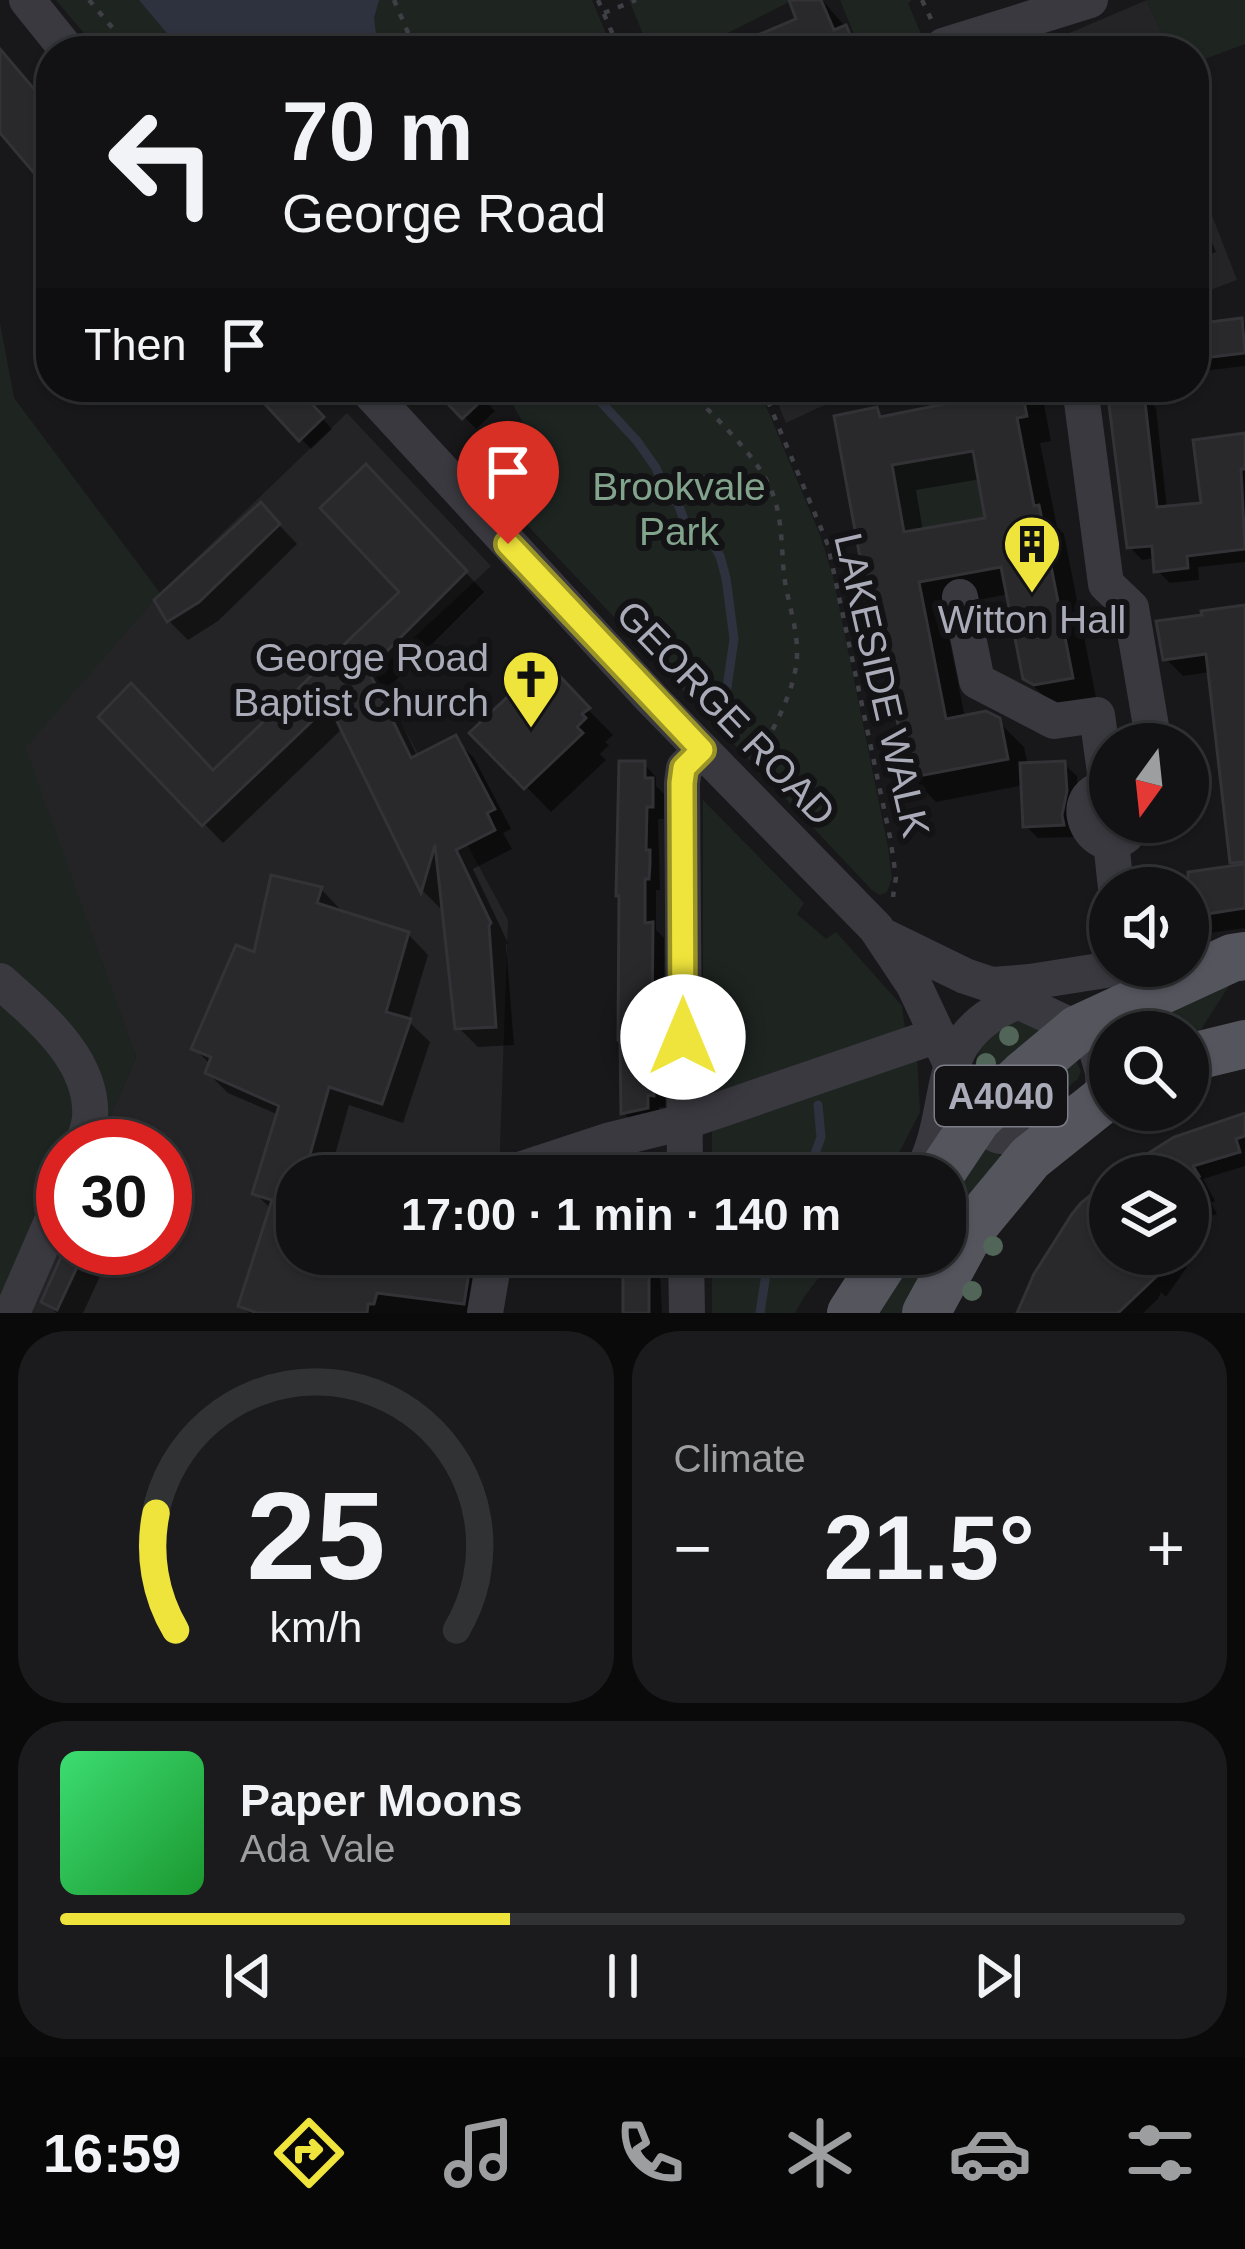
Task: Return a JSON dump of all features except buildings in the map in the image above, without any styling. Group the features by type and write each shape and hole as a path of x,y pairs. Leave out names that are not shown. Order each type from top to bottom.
{"main road":[{"name":"A4040","path":"953,1155 977,1119 1078,1030 1222,957"},
{"path":"1209,1051 1245,1044"},
{"name":"A4040","path":"926,1313 973,1227 1030,1158 1089,1110"},
{"path":"851,1313 875,1275"}],"street":[{"path":"27,0 56,36"},
{"path":"975,36 1090,0"},
{"name":"GEORGE ROAD","path":"379,402 558,599 879,932 914,986 977,1119"},
{"path":"1085,402 1106,584 1131,608 1150,723"},
{"path":"960,597 977,681 1054,721 1097,715 1098,723"},
{"path":"685,1155 682,783 684,768 702,750"},
{"path":"1089,797 1084,806 1089,830"},
{"name":"GEORGE ROAD","path":"879,932 1078,1030"},
{"path":"565,1155 944,1049 998,1010 1005,993 1030,982 1089,973"},
{"path":"0,981 70,1050 87,1086 90,1119"},
{"path":"1078,1030 1089,1040"},
{"path":"929,1155 937,1135 944,1049"},
{"path":"977,1119 1003,1137 1028,1135 1089,1105"},
{"path":"12,1313 36,1258"},
{"path":"485,1313 491,1275"},
{"path":"686,1275 687,1313"}],"path":[{"path":"89,0 119,36"},
{"path":"394,0 410,36"},
{"path":"598,0 614,36"},
{"path":"604,13 636,0"},
{"path":"700,402 753,460 770,487 781,523 784,578 798,651 790,688 772,732 740,787"},
{"name":"LAKESIDE WALK","path":"768,402 828,544 849,633 896,877 879,932"}],"shaded area":[{"path":"1147,0 1163,36 1062,36"},
{"path":"1209,208 1237,280 1209,290"},
{"path":"777,402 837,402 820,407 786,423"},
{"path":"347,413 491,566 375,674 508,920 500,1155 276,1155 276,1275 372,1275 368,1313 23,1313 40,1275 192,1275 192,1119 109,1119 136,1057 25,748 160,593"}],"green space":[{"path":"56,0 592,0 607,36 86,36"},
{"path":"629,0 793,0 722,36 644,36"},
{"path":"840,0 912,0 908,3 922,36 855,36"},
{"path":"1147,0 1245,0 1245,44 1209,57 1209,36 1163,36"},
{"path":"0,323 14,398 160,593 26,748 136,1057 109,1119 36,1119 36,1261 0,1313"},
{"name":"Brookvale Park","path":"511,402 764,402 833,577 888,847 892,878 887,892 880,895 872,890 510,507 554,476 526,441"},
{"path":"973,451 985,518 904,532 892,465"},
{"path":"703,800 804,903 797,914 826,939 836,932 902,1006 905,1028 712,1096 703,1086"},
{"path":"1236,975 1209,1017 1209,1011 1158,1011"},
{"path":"1009,1016 1047,1028 990,1088 974,1077 977,1057 988,1036"},
{"path":"1073,1054 1081,1071 1078,1079 1029,1117 1003,1120"},
{"path":"917,1057 920,1112 898,1155 712,1155 712,1132 755,1110"},
{"path":"974,1139 1006,1159 966,1217 966,1155"},
{"path":"712,1275 821,1275 795,1313 712,1313"},
{"path":"888,1275 927,1275 901,1313 864,1313"}],"water":[{"path":"139,0 379,0 376,36 169,36"}],"waterway":[{"path":"601,402 656,468 686,525 712,543 720,556 734,639 725,701"},
{"path":"815,1155 821,1137 818,1105"},
{"path":"760,1313 766,1275"}],"place":[{"name":"Witton Hall","path":"1032,595"},
{"name":"George Road Baptist Church","path":"531,730"}],"route":[{"path":"508,544 702,750 684,768 682,783 683,1037"}]}
